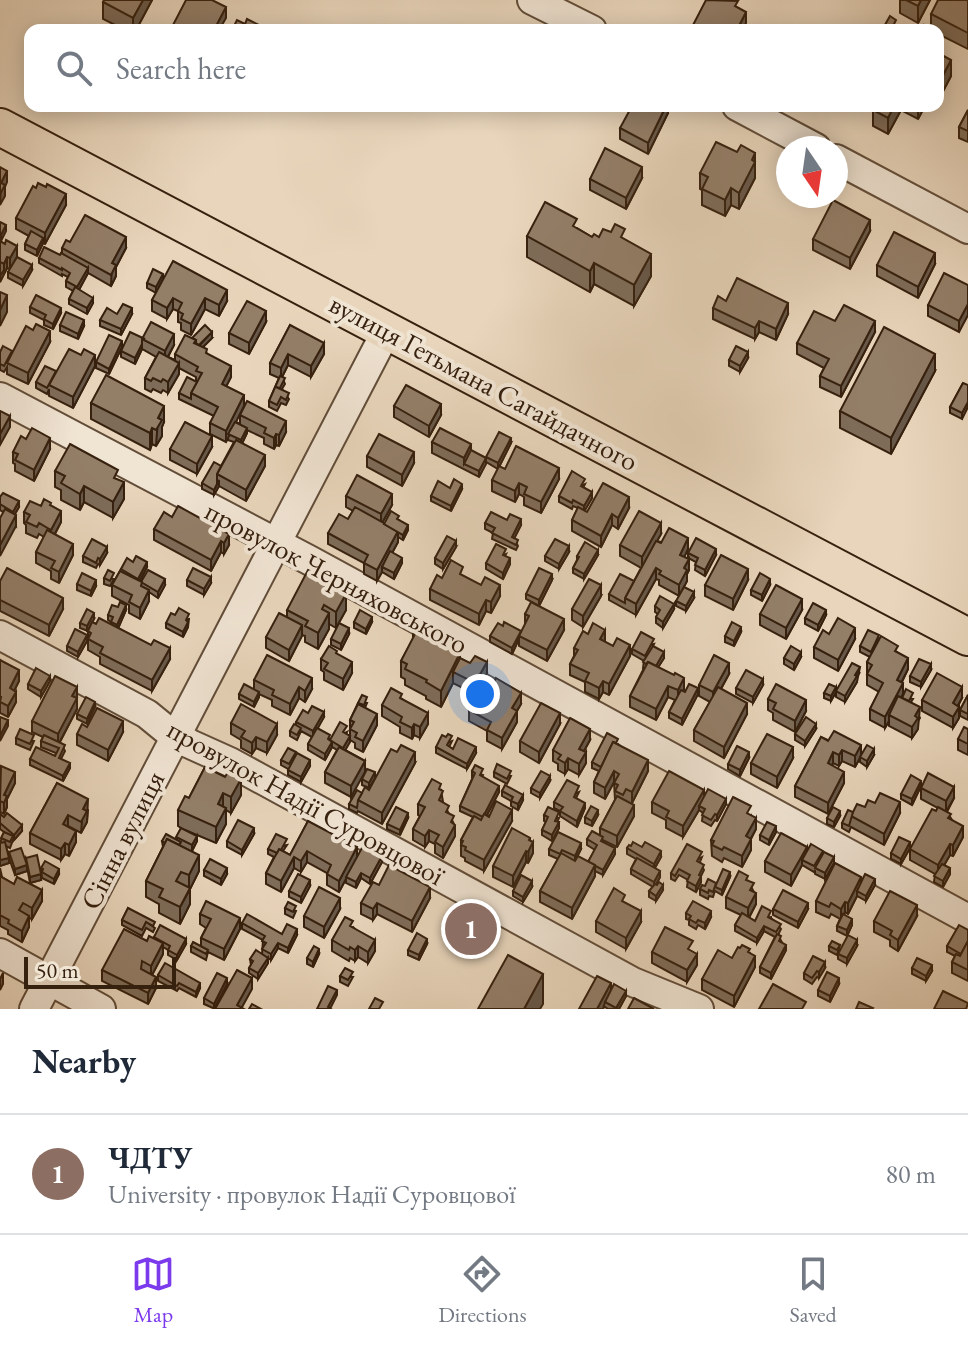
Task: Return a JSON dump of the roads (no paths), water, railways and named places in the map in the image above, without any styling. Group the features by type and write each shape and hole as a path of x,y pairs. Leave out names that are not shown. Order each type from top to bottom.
{"main road":[{"name":"вулиця Гетьмана Сагайдачного","path":"0,127 968,637"}],"street":[{"path":"532,0 580,24"},
{"path":"748,112 793,136"},
{"path":"848,165 968,229"},
{"name":"Сінна вулиця","path":"34,1009 387,330"},
{"name":"провулок Черняховського","path":"0,397 276,543 968,919"},
{"name":"провулок Надії Суровцової","path":"0,635 147,714 176,736 633,982 699,1009"},
{"path":"0,953 101,1009"}],"place":[{"name":"ЧДТУ","path":"471,929"}]}
